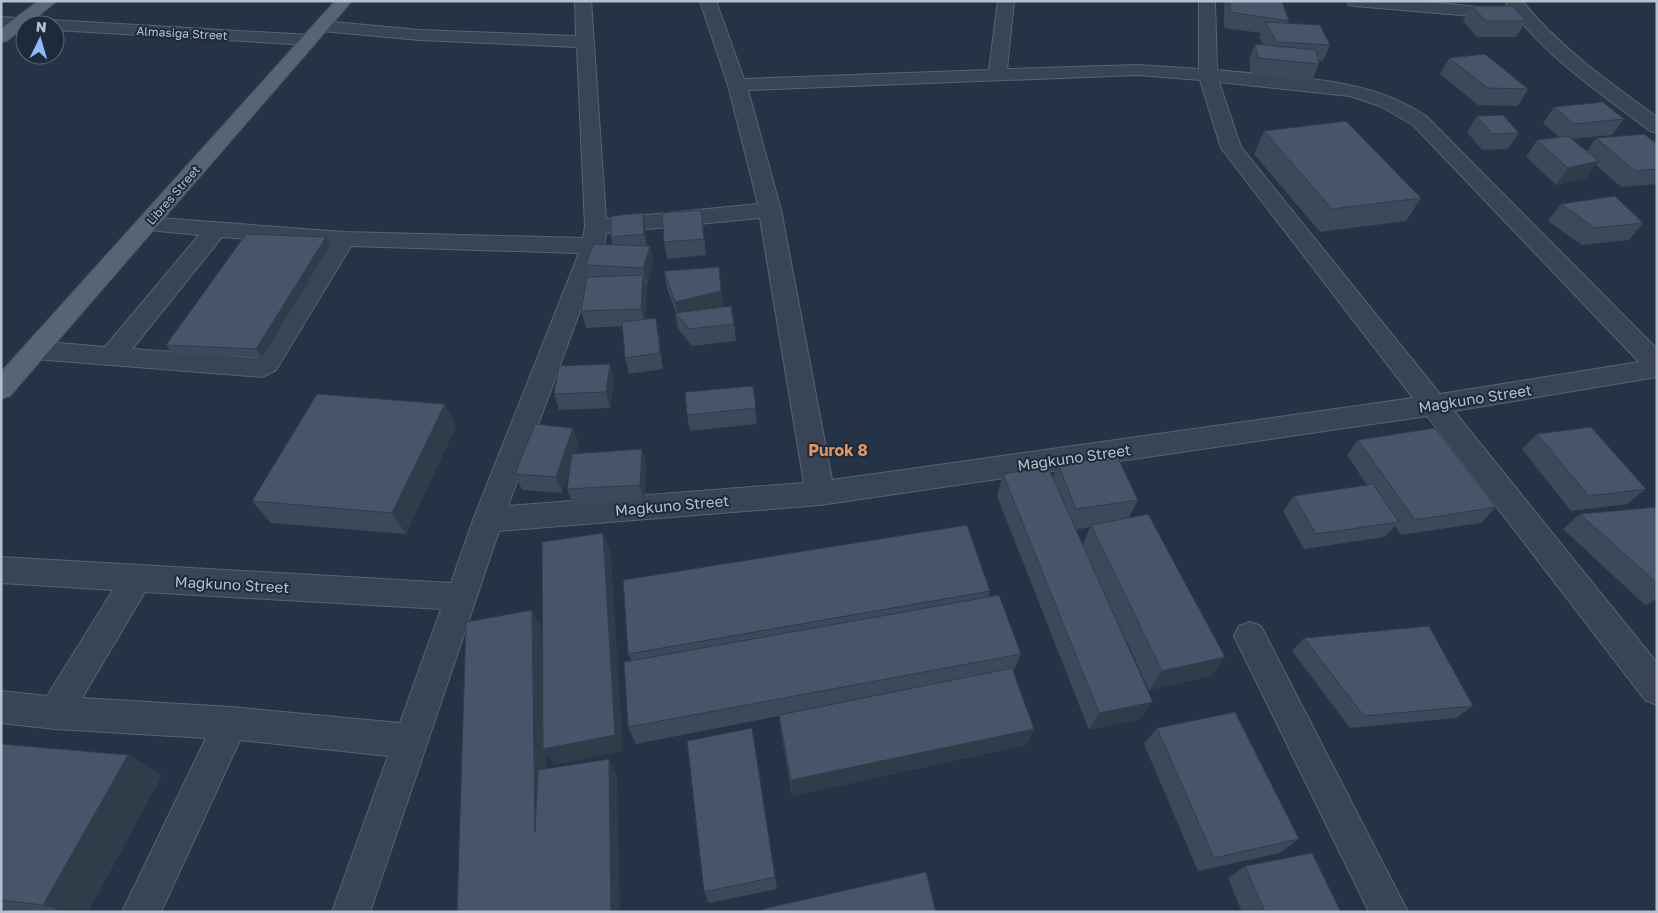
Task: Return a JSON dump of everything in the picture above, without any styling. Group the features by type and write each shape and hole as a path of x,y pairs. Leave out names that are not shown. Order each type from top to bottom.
{"main road":[{"path":"31,15 49,1"},
{"name":"Libres Street","path":"1,389 344,1"},
{"path":"1,38 15,27"}],"street":[{"path":"351,912 488,520 594,236 583,1"},
{"path":"708,1 738,85 770,210 820,493"},
{"path":"997,76 1006,1"},
{"path":"1207,1 1208,76 1231,148 1657,689"},
{"path":"1355,1 1518,8 1570,60 1657,127"},
{"name":"Almasiga Street","path":"1,22 15,23"},
{"name":"Almasiga Street","path":"65,25 316,33 357,30 442,36 585,42"},
{"path":"738,85 1138,70 1169,71 1351,90 1389,101 1420,121 1657,367"},
{"path":"147,224 344,239 594,236 770,210"},
{"path":"111,357 216,229"},
{"path":"35,350 256,369 265,367 344,239"},
{"name":"Magkuno Street","path":"488,520 820,493 1432,405 1657,367"},
{"name":"Magkuno Street","path":"1,570 462,597"},
{"path":"55,713 137,578"},
{"path":"1250,636 1389,912"},
{"path":"1,708 231,724 411,741"},
{"path":"142,912 231,724"}],"building":[{"path":"1230,1 1282,1 1289,21 1230,12"},
{"path":"1472,6 1512,6 1526,21 1486,21"},
{"path":"1265,22 1320,25 1330,45 1277,42"},
{"path":"1255,44 1316,50 1319,64 1258,58"},
{"path":"1485,54 1528,89 1488,88 1449,58"},
{"path":"1603,102 1624,119 1574,124 1554,107"},
{"path":"1503,115 1519,133 1492,134 1477,116"},
{"path":"1346,121 1421,198 1332,209 1264,131"},
{"path":"1644,134 1657,144 1657,169 1635,171 1596,138"},
{"path":"1568,136 1599,161 1568,168 1537,140"},
{"path":"1615,196 1643,223 1595,228 1561,204"},
{"path":"701,210 704,239 664,242 662,213"},
{"path":"643,213 644,234 611,237 611,216"},
{"path":"246,234 326,237 256,349 166,345"},
{"path":"593,244 650,246 643,268 586,265"},
{"path":"719,267 721,291 675,302 664,271"},
{"path":"643,275 641,309 581,311 587,277"},
{"path":"731,306 734,324 690,329 675,313"},
{"path":"656,318 660,353 625,358 622,322"},
{"path":"610,364 606,392 554,394 559,366"},
{"path":"753,386 756,408 687,415 685,392"},
{"path":"317,394 445,404 392,513 252,501"},
{"path":"535,424 573,428 556,477 515,474"},
{"path":"1591,427 1646,489 1589,496 1537,434"},
{"path":"1435,428 1496,507 1415,520 1358,440"},
{"path":"642,449 640,485 567,489 572,454"},
{"path":"1117,456 1138,500 1076,509 1058,464"},
{"path":"1048,467 1153,702 1099,713 1003,474"},
{"path":"1373,484 1399,522 1316,534 1294,496"},
{"path":"1657,507 1657,583 1580,514"},
{"path":"1148,514 1225,657 1162,671 1091,525"},
{"path":"967,525 990,591 628,654 623,580"},
{"path":"603,533 615,735 543,749 542,542"},
{"path":"999,595 1021,654 628,727 624,662"},
{"path":"532,610 535,832 538,770 609,759 611,912 457,912 466,622"},
{"path":"1429,626 1473,706 1364,716 1304,638"},
{"path":"1012,668 1034,729 791,780 779,715"},
{"path":"1235,712 1299,839 1214,858 1157,728"},
{"path":"752,728 775,877 704,892 687,741"},
{"path":"1,744 128,755 43,905 1,900"},
{"path":"1312,853 1341,912 1265,912 1245,866"},
{"path":"926,872 936,912 763,912 763,909"}],"district":[{"name":"Purok 8","path":"838,450"}]}
